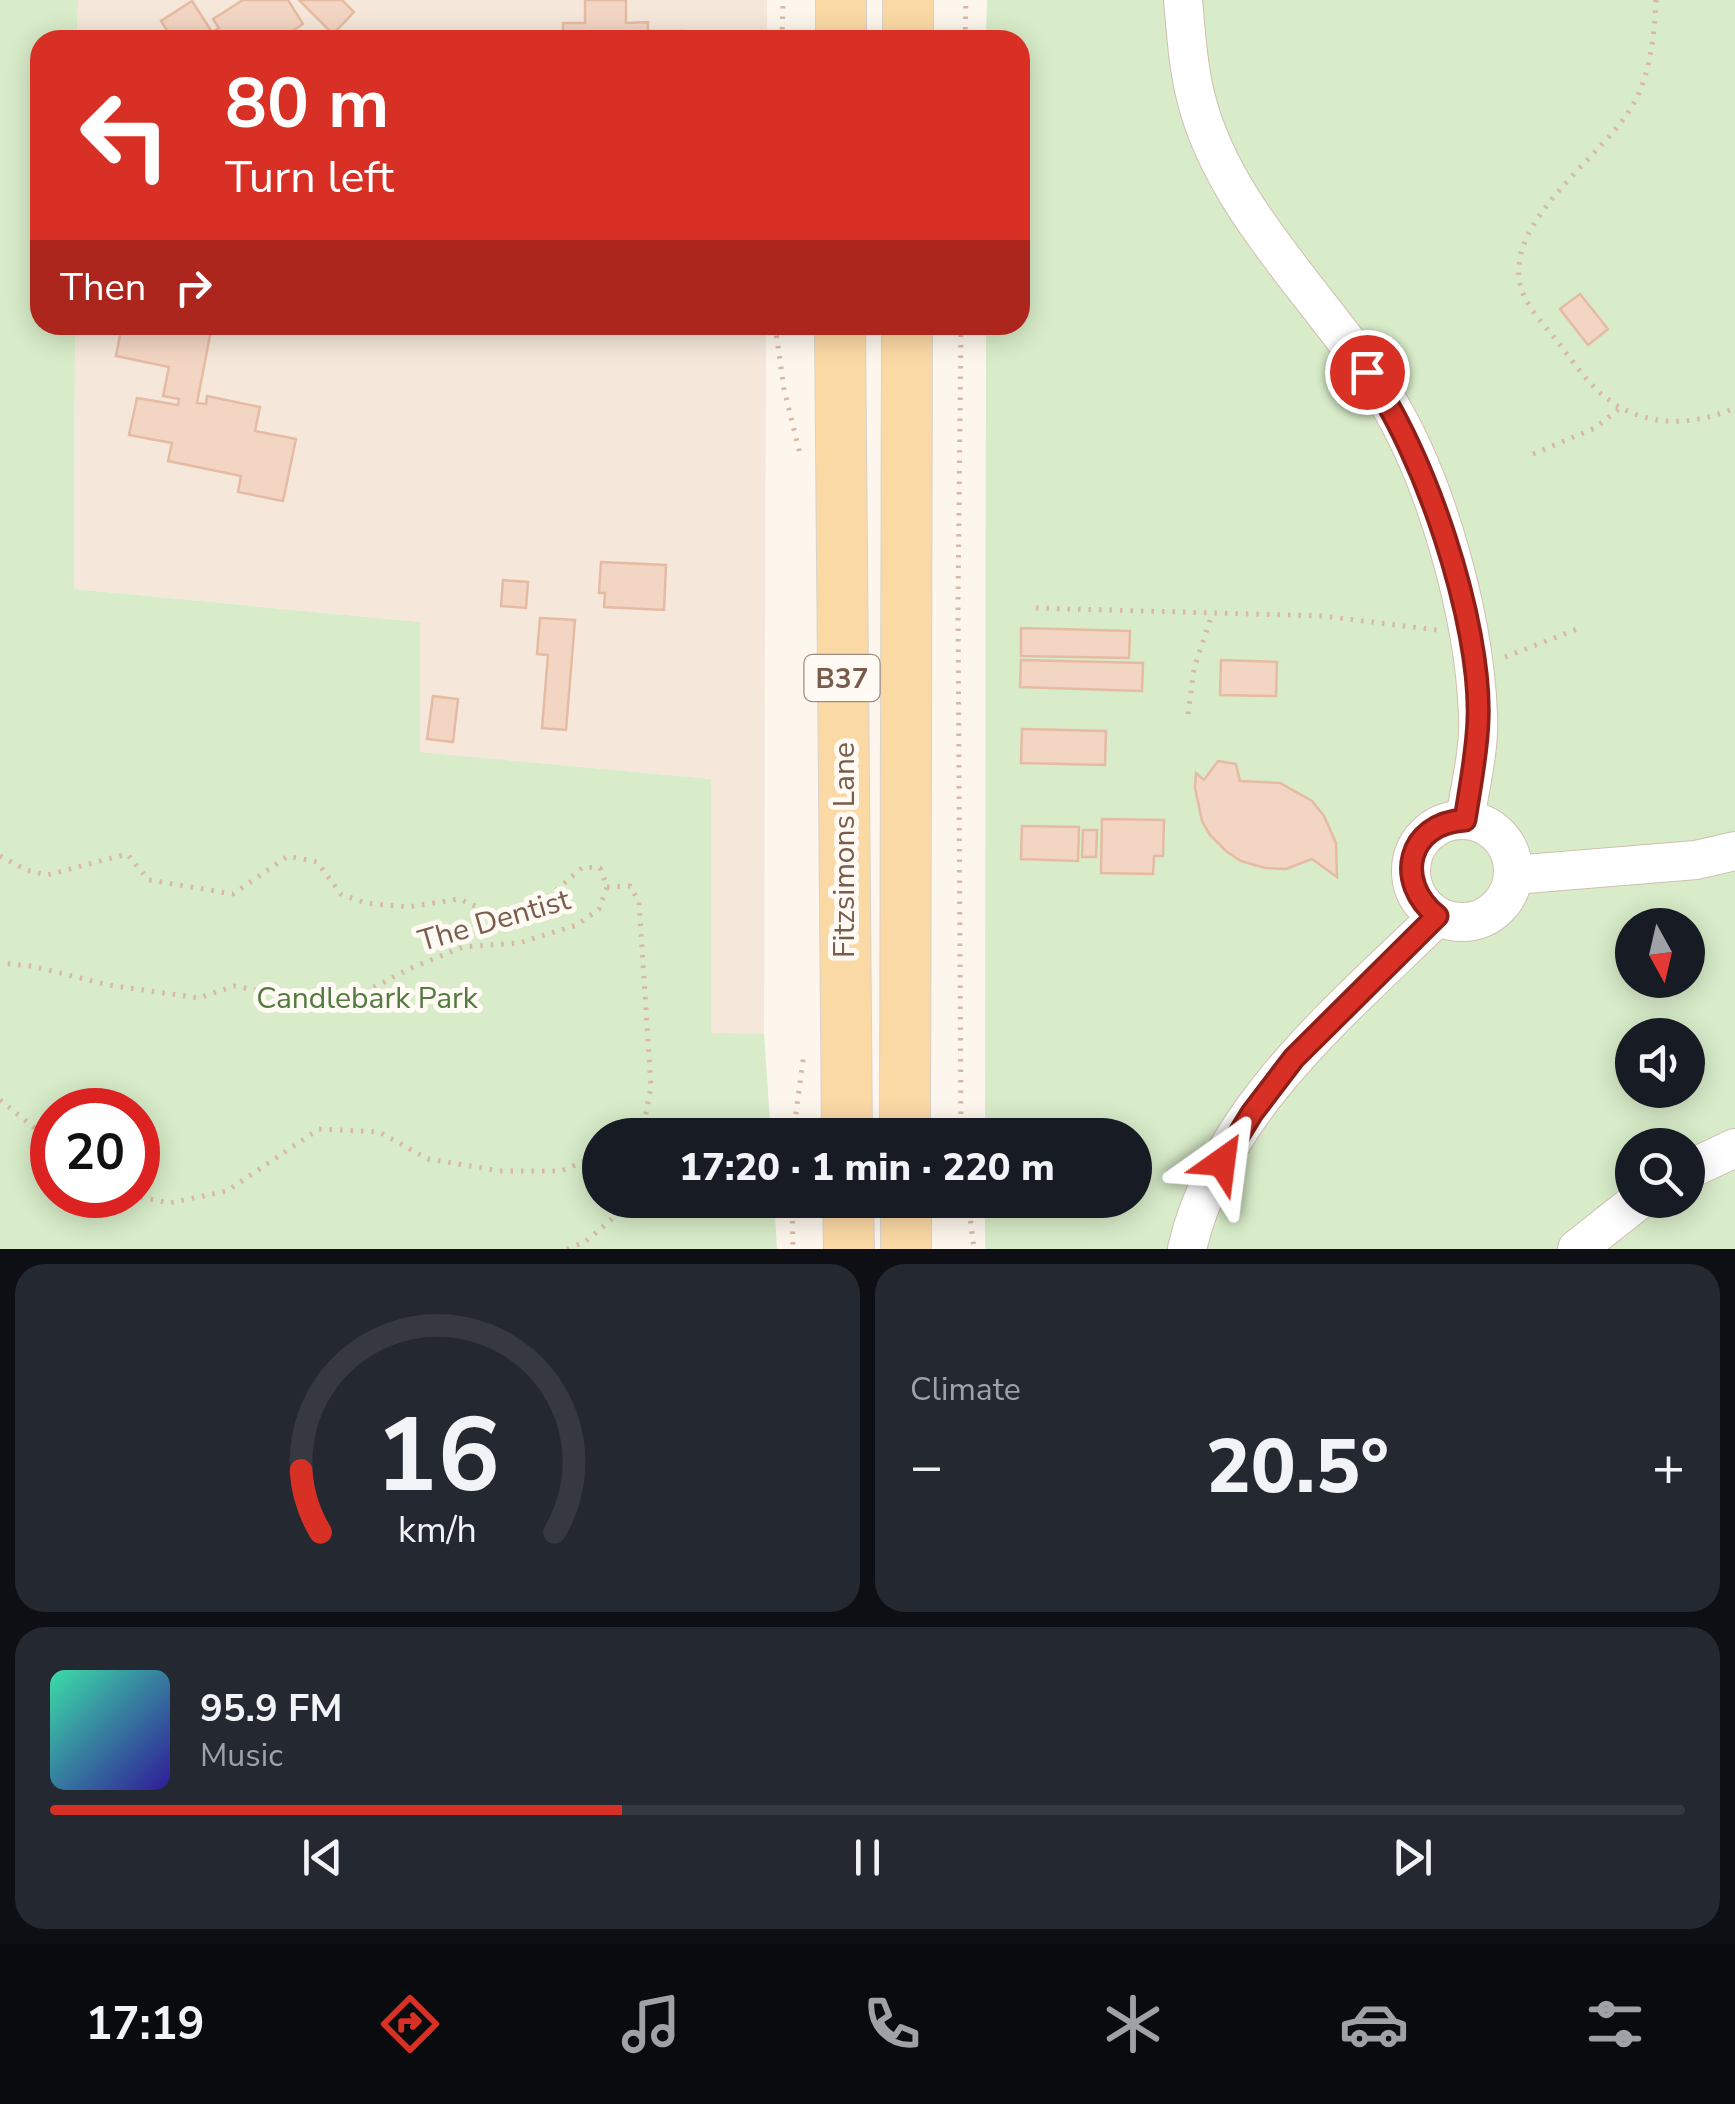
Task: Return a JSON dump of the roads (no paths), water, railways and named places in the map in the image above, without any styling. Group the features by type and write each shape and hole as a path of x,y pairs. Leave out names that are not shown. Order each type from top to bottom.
{"main road":[{"path":"841,0 841,30"},
{"path":"908,0 908,30"},
{"name":"Fitzsimons Lane","path":"840,335 826,1036 843,1118"},
{"name":"Fitzsimons Lane","path":"905,1118 906,335"},
{"path":"826,1036 905,1031"},
{"path":"848,1218 849,1249"},
{"path":"906,1218 906,1249"}],"lane":[{"path":"1183,0 1196,100 1212,143 1252,213 1386,398 1418,466 1450,550 1459,652 1479,718 1465,820"},
{"path":"1465,820 1483,824 1504,841 1514,875 1500,907 1485,918 1468,922 1437,916 1423,905 1412,882 1411,864 1422,838 1436,827 1465,820"},
{"path":"1514,875 1696,860 1735,851"},
{"path":"1187,1249 1207,1187 1252,1113 1294,1058 1437,916"},
{"path":"1705,1162 1735,1148"},
{"path":"1577,1249 1617,1218"}],"park label":[{"name":"Candlebark Park","path":"367,998"}]}
